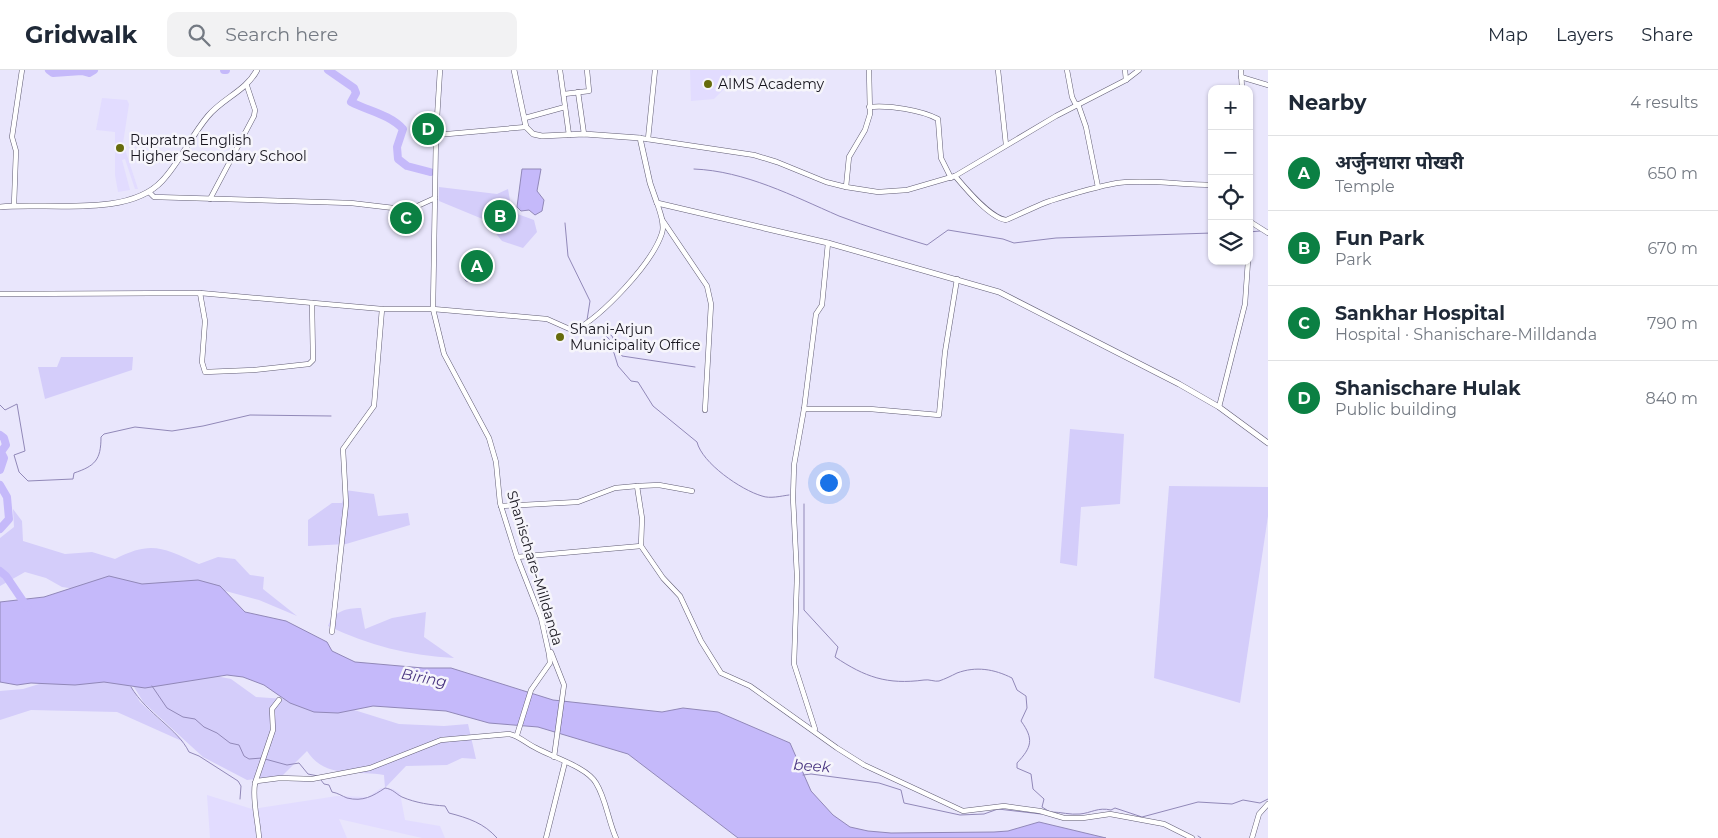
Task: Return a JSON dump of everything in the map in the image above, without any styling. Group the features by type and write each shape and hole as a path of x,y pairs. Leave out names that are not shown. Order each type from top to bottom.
{"street":[{"path":"14,206 16,151 12,137 22,70"},
{"path":"0,207 94,206 139,197 149,192 166,176 207,117 224,100 247,86 257,70"},
{"name":"Shanischare-Milldanda","path":"440,70 436,135 433,309 444,354 489,438 496,462 501,506 517,557 541,618 550,663 531,690 517,735"},
{"path":"514,70 526,127 533,134 542,136 584,134 640,138 754,154 826,182 869,191 898,191 953,177 1077,104 1126,80 1139,70"},
{"path":"560,70 569,135"},
{"path":"564,94 589,91 586,70"},
{"path":"648,139 655,70"},
{"path":"846,187 849,157 868,122 869,70"},
{"path":"998,70 1006,145"},
{"path":"1067,70 1072,98 1077,104 1086,126 1098,187"},
{"path":"1125,70 1126,80"},
{"path":"1242,70 1242,85"},
{"path":"1241,77 1268,85"},
{"path":"210,199 254,116 255,110 247,86"},
{"path":"578,92 584,134"},
{"path":"524,118 565,107"},
{"path":"869,107 893,107 929,114 938,119 941,158 953,177 996,217 1006,220 1038,204 1098,187 1140,182 1208,185"},
{"path":"436,135 526,127"},
{"path":"0,294 200,293 382,309 433,309 547,319 574,331 588,324 625,288 662,233 662,221 650,183 640,138"},
{"path":"149,192 154,197 351,203 402,209 413,208 435,198"},
{"path":"657,203 828,243 999,292 1219,407 1268,443"},
{"path":"662,221 707,286 711,304 705,410"},
{"path":"1253,224 1268,233"},
{"path":"815,730 794,664 798,576 793,491 794,465 804,409 816,314 822,305 828,243"},
{"path":"1219,407 1245,304 1248,265"},
{"path":"804,409 870,409 939,414 945,352 957,279"},
{"path":"200,293 205,321 202,362 205,372 254,370 309,364 313,360 312,303"},
{"path":"332,632 346,504 343,450 374,406 382,309"},
{"path":"501,506 578,502 615,488 636,486 659,485 692,491"},
{"path":"636,486 642,518 641,546 663,578 680,596 701,641 721,673 750,686 815,730 837,748 864,765 963,811 1004,806 1040,811 1064,818 1083,818 1110,814 1164,824 1192,838"},
{"path":"517,557 641,546"},
{"path":"547,644 564,685 554,757"},
{"path":"259,838 257,810 253,797 255,783 273,730 272,708 279,700"},
{"path":"255,783 262,779 312,779 370,768 441,740 509,734 517,735 527,744 565,762 595,781 602,793 610,824 616,838"},
{"path":"546,838 565,762"},
{"path":"1252,838 1259,814 1268,804"}],"shaded area":[{"name":"AIMS Academy","path":"690,70 731,70 726,87 714,99 691,101"},
{"name":"Rupratna English Higher Secondary School","path":"102,98 127,100 129,104 123,143 138,189 135,189 125,159 122,160 130,190 118,192 115,175 115,132 96,130"},
{"path":"439,187 497,194 508,189 512,212 534,220 537,232 523,248 502,241 485,220 439,201"},
{"path":"61,357 133,357 132,370 45,399 38,367 57,367"},
{"path":"1070,429 1124,434 1120,504 1081,507 1077,566 1060,563"},
{"path":"1169,486 1268,487 1268,516 1240,703 1154,678"},
{"path":"345,490 374,494 378,516 408,513 410,525 346,544 308,546 308,520 332,503 342,503"},
{"path":"13,509 22,521 23,541 65,554 92,552 115,559 139,550 157,548 199,564 218,557 235,559 250,575 264,577 263,589 297,616 259,600 207,586 97,592 62,587 46,578 25,572 0,586 0,538 14,527"},
{"path":"361,608 365,629 392,618 426,612 424,637 454,658 405,652 358,639 328,626 341,611"},
{"path":"181,669 231,679 256,697 300,700 351,709 399,724 444,726 468,724 476,759 462,758 447,765 406,766 385,788 384,775 332,770 314,760 307,751 282,776 247,780 203,757 144,703 132,684"},
{"path":"65,676 128,682 140,702 184,742 117,712 31,710 0,720 0,691 23,689"},
{"path":"381,788 393,789 400,793 405,820 440,826 445,838 422,838 339,819 347,838 210,838 207,795 252,809 337,796 368,797"}],"water":[{"path":"522,169 541,169 537,191 544,200 542,211 535,215 529,210 521,211 517,207"},
{"path":"467,255 473,260 472,269 479,274 480,278 477,283 466,281 463,275 461,269 462,259 463,256"},
{"name":"Biring","path":"109,576 142,584 198,580 220,586 245,612 286,621 327,642 332,651 355,662 423,668 451,668 553,700 662,712 683,708 718,712 790,743 811,791 833,815 850,827 891,833 994,832 1008,831 1039,822 1106,838 738,838 628,754 538,727 489,723 446,711 373,706 338,713 314,712 290,703 264,685 243,677 227,675 145,688 104,682 75,685 31,683 17,685 0,682 0,602 44,597"}],"waterway":[{"path":"49,70 53,73 82,71 89,73 94,70"},
{"path":"328,70 354,88 356,93 351,102 385,116 403,129 397,147 398,159 407,166 430,172"},
{"path":"694,169 732,174 750,179 839,216 927,245 948,230 1003,239 1014,243 1056,238 1208,233"},
{"path":"565,223 568,256 590,301 587,320"},
{"path":"1253,232 1260,231"},
{"path":"596,325 610,340 618,366 631,381 638,382 653,406 697,442 700,450 714,467 753,493 768,497 789,495"},
{"path":"599,327 612,336 622,356 695,367"},
{"path":"0,405 5,410 17,404 25,451 14,455 19,472 28,481 73,479 74,473 92,465 98,457 101,437 104,434 135,427 172,431 250,415 331,416"},
{"path":"0,435 4,438 6,445 1,452 4,458 0,470"},
{"path":"0,485 7,497 9,519 0,529"},
{"path":"804,504 804,610 838,647 835,657 856,670 887,680 937,681 957,673 978,669 998,672 1012,678 1017,690 1026,696 1027,708 1021,721 1028,733 1030,743 1026,752 1017,763 1017,768 1031,774 1033,789 1044,799 1042,807 1050,812"},
{"path":"0,571 6,576 27,607"},
{"path":"152,686 167,708 183,717 195,719 204,727 217,733 230,743 239,745 244,756 249,759 262,758"},
{"path":"131,687 145,705 178,736 189,752 199,756 238,781 241,786 240,799"},
{"path":"265,759 287,765 299,763 308,774 318,776"},
{"name":"beek","path":"803,775 811,774 879,783 901,790 904,803 960,815 984,814 998,809 1041,814"},
{"path":"321,780 324,784 329,785 332,792 347,798 368,798 385,788 413,801 445,806 449,813 487,828 497,838"},
{"path":"1052,812 1080,814 1115,808 1142,817 1198,802 1232,804 1243,800 1260,803 1268,799"}],"place":[{"name":"AIMS Academy","path":"708,84"},
{"name":"Shanischare Hulak","path":"428,129"},
{"name":"Rupratna English Higher Secondary School","path":"120,148"},
{"name":"Fun Park","path":"500,216"},
{"name":"Sankhar Hospital","path":"406,218"},
{"name":"अर्जुनधारा पोखरी","path":"477,266"},
{"name":"Shani-Arjun Municipality Office","path":"560,337"}]}
